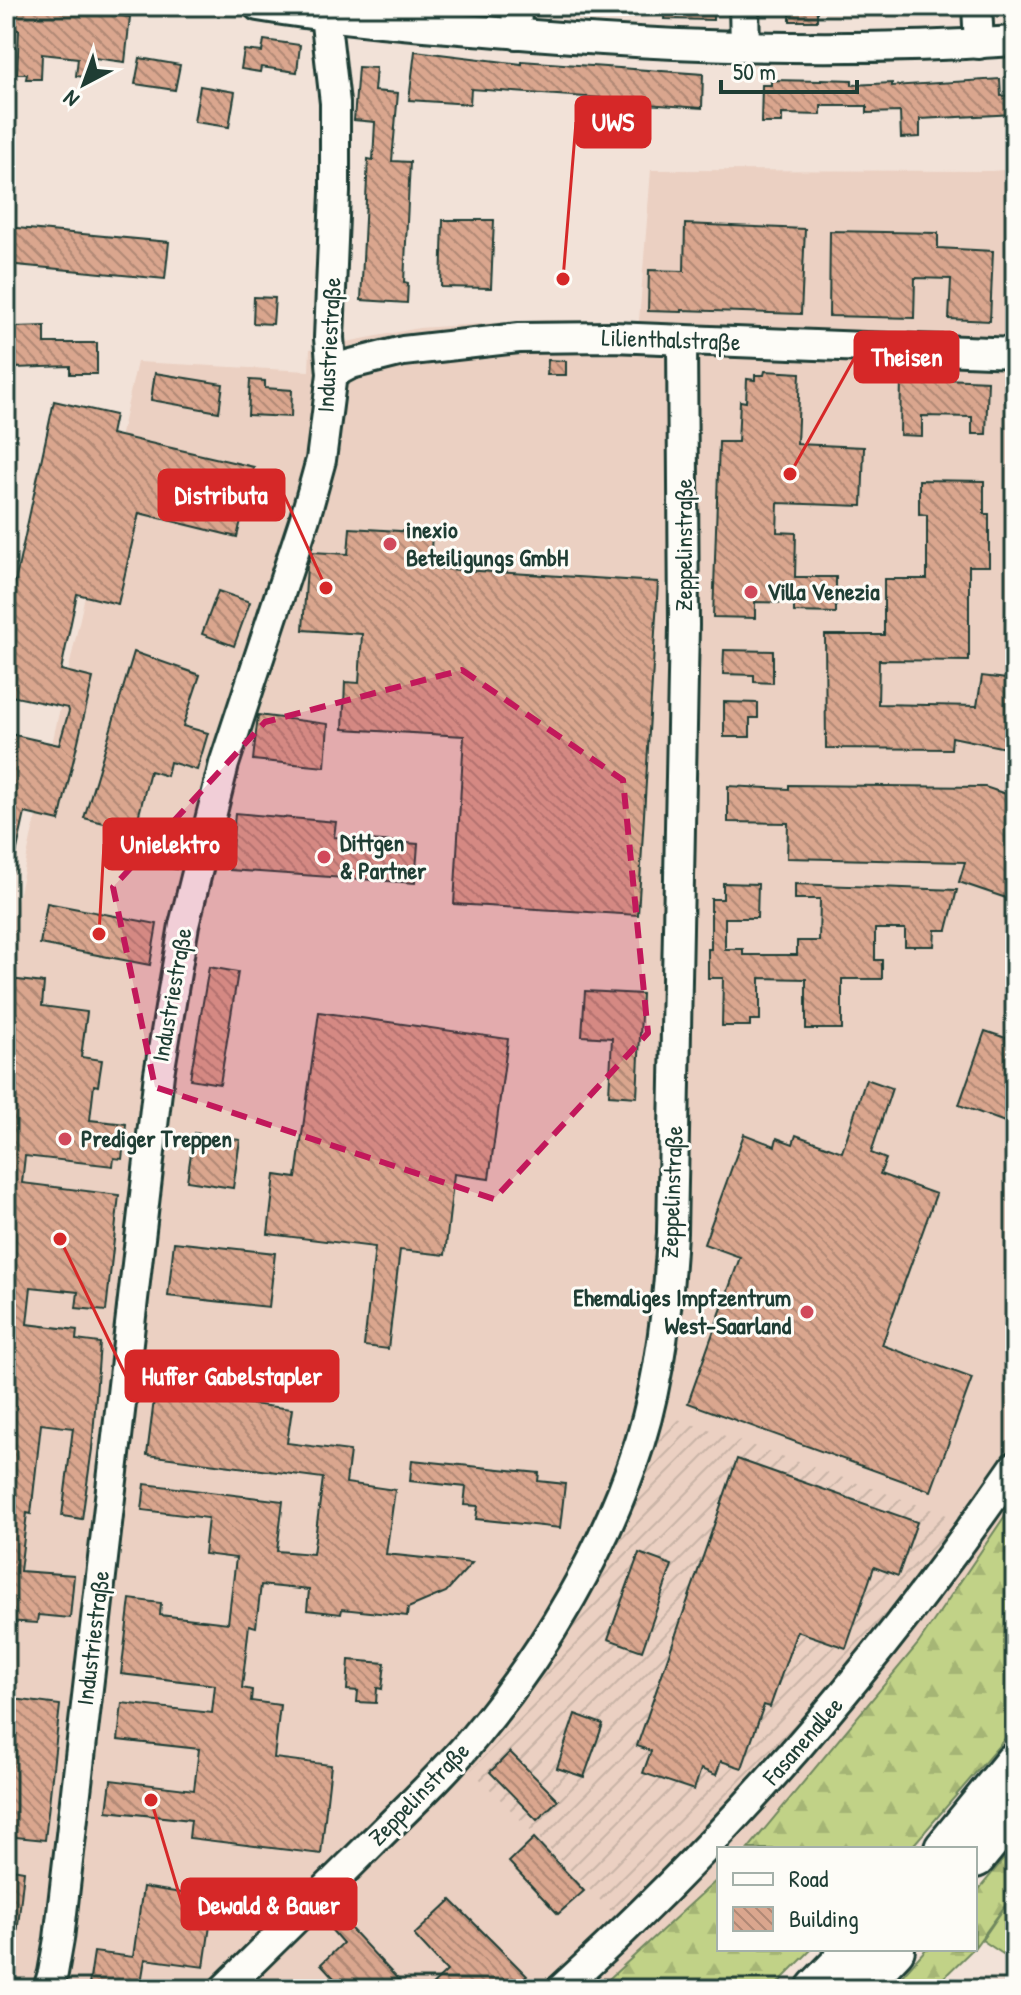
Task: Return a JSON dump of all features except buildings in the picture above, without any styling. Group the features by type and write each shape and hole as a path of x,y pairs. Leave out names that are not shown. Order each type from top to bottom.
{"highway":[{"path":"947,1847 1015,1763"},
{"path":"977,1855 1015,1808"},
{"path":"817,1989 854,1951"},
{"path":"856,1989 892,1951"}],"street":[{"path":"258,6 517,20 657,44 909,47 1015,41"},
{"path":"744,6 745,46"},
{"path":"977,6 979,44"},
{"name":"Industriestraße","path":"48,1989 59,1939 170,999 224,764 318,472 332,374 329,338 335,103 324,11"},
{"name":"Lilienthalstraße","path":"332,374 351,364 403,351 613,326 682,341 1015,353"},
{"name":"Zeppelinstraße","path":"224,1989 439,1776 513,1687 576,1587 623,1489 640,1441 667,1315 672,1233 684,625 682,341"},
{"name":"Fasanenallee","path":"561,1989 682,1873 846,1692 913,1607 1015,1466"}],"highlighted area":[{"path":"462,670 623,780 648,1033 494,1199 155,1087 113,887 265,722"}],"shaded area":[{"path":"1015,169 1015,1501 918,1644 750,1847 717,1847 717,1880 598,1989 6,1989 6,951 137,362 309,371 310,349 419,328 544,320 639,321 651,170"},
{"path":"661,1413 958,1519 914,1584 842,1677 774,1754 618,1918 471,1770 496,1744 546,1672 599,1578"}],"green space":[{"path":"1015,1501 1015,1727 912,1847 750,1847 918,1644"},
{"path":"1015,1845 1015,1892 977,1944 977,1892"},
{"path":"717,1880 717,1951 810,1951 772,1989 598,1989"},
{"path":"1015,1892 1015,1962 982,1940"},
{"path":"924,1951 971,1951 932,1989 890,1989"}],"place":[{"name":"UWS","path":"563,279"},
{"name":"Theisen","path":"790,474"},
{"name":"inexio Beteiligungs GmbH","path":"390,544"},
{"name":"Distributa","path":"326,588"},
{"name":"Villa Venezia","path":"751,592"},
{"name":"Dittgen & Partner","path":"324,857"},
{"name":"Unielektro","path":"99,934"},
{"name":"Prediger Treppen","path":"65,1139"},
{"name":"Huffer Gabelstapler","path":"60,1239"},
{"name":"Ehemaliges Impfzentrum West-Saarland","path":"807,1312"},
{"name":"Dewald & Bauer","path":"151,1800"}]}
